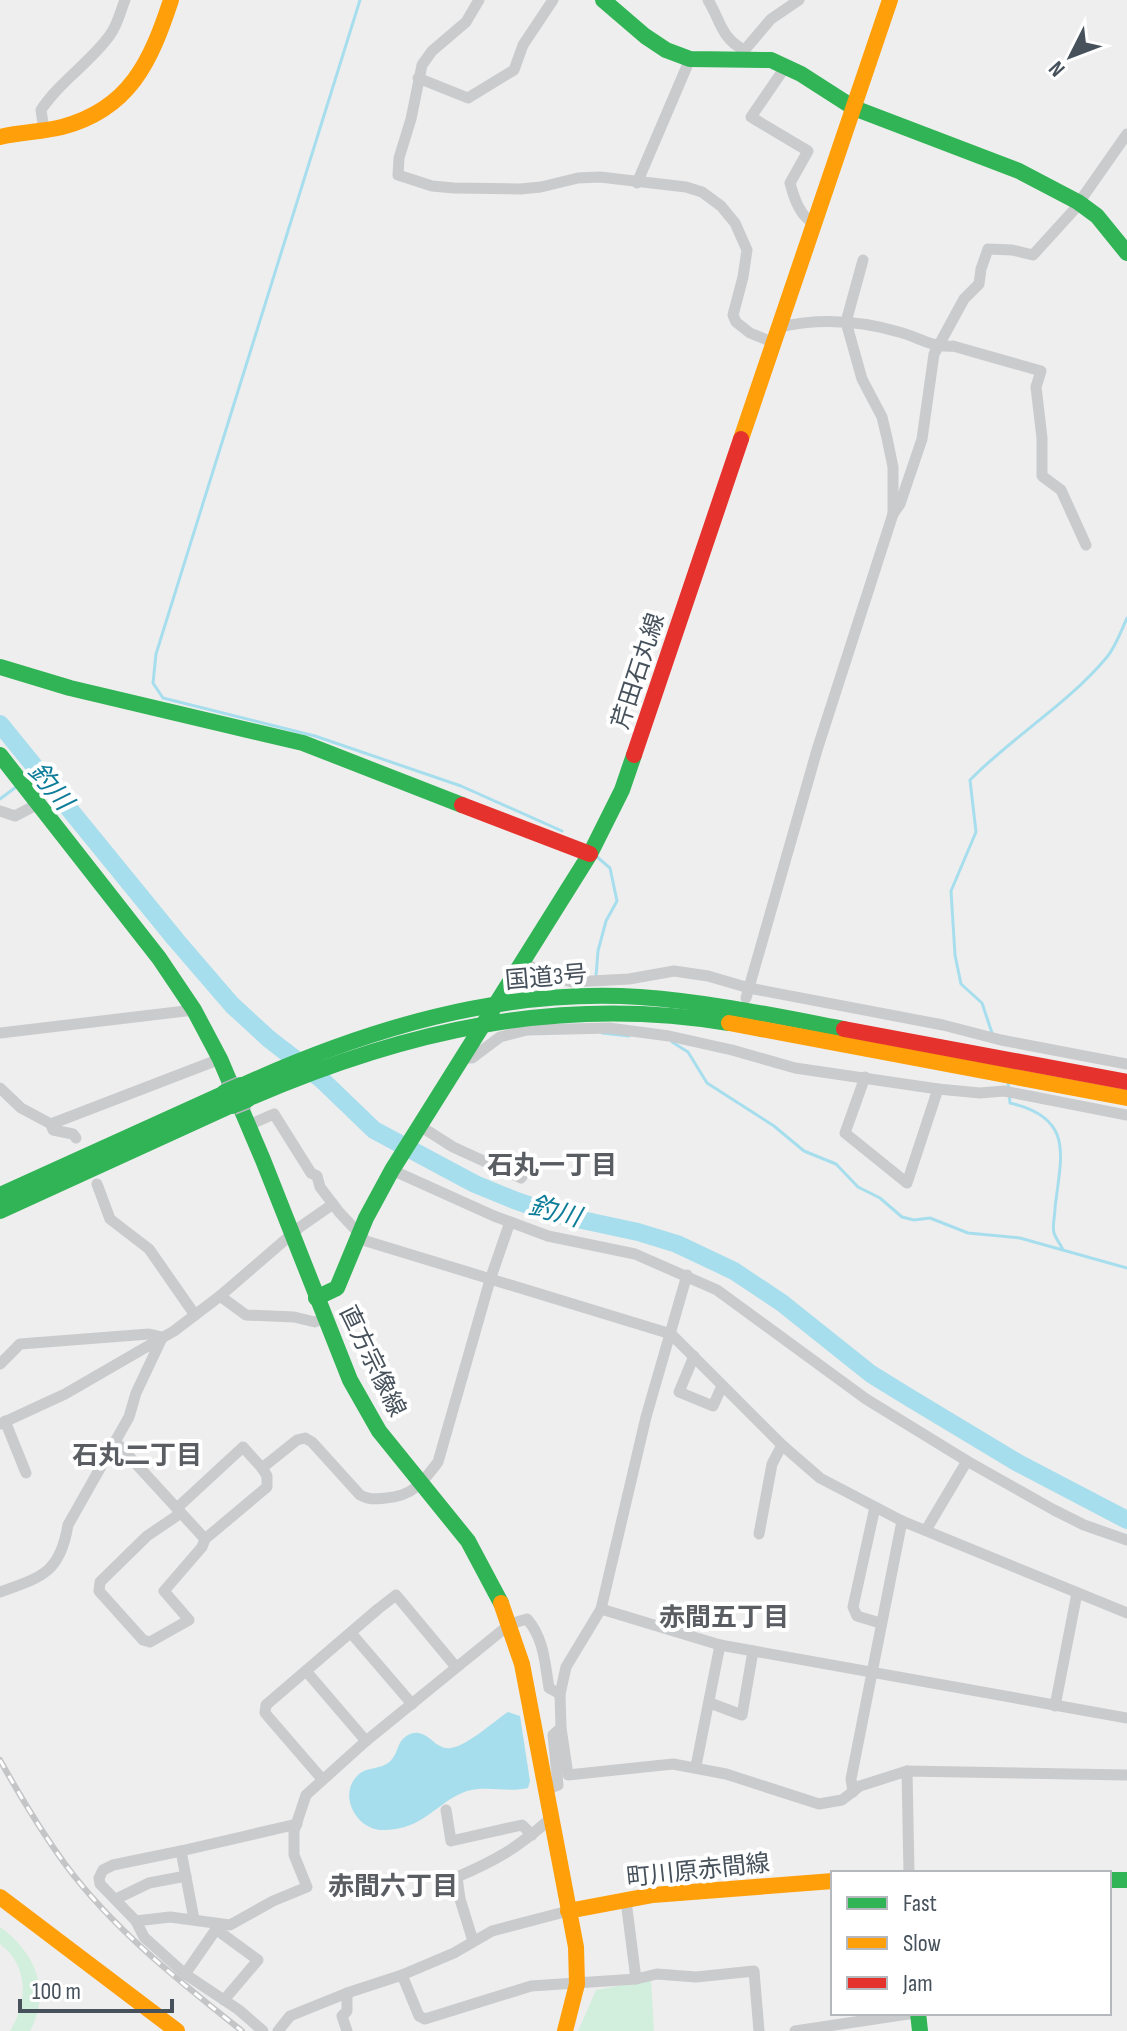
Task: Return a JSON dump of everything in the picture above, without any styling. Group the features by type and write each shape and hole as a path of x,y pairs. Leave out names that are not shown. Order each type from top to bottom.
{"main road":[{"path":"0,137 82,121 109,107 132,87 156,47 171,0"},
{"path":"603,0 666,50 690,59 740,54 786,66 854,108 1019,171 1078,202 1097,216 1127,253"},
{"name":"芹田石丸線","path":"316,1298 337,1288 359,1235 394,1168 590,854 622,790 889,1"},
{"path":"0,667 70,688 303,743 590,854"},
{"name":"直方宗像線","path":"0,755 159,958 194,1010 249,1125 316,1298 365,1409 468,1541 498,1595 522,1664 576,1947 577,1984 565,2031"},
{"name":"国道3号","path":"0,1211 322,1057 350,1039 445,1012 562,997 608,996 707,1004 985,1063"},
{"name":"国道3号","path":"322,1057 485,1021 607,1012 708,1019 1051,1075 1127,1082"},
{"name":"国道3号","path":"1051,1075 1127,1098"},
{"name":"国道3号","path":"0,1195 236,1096"},
{"name":"町川原赤間線","path":"568,1911 653,1895 831,1881"},
{"path":"0,1897 177,2031"}],"street":[{"path":"44,130 41,110 109,37 119,21 125,0"},
{"path":"479,0 466,22 432,51 422,65 399,158 398,175 432,186 499,190 600,177 686,187 702,192 721,206 735,223 747,250 733,315 736,322 750,333 778,335 801,322 846,322 891,330 940,347 953,346 1041,371 1036,387 1042,438 1042,476 1061,490 1086,545"},
{"path":"418,78 468,98 514,70 523,45 553,0"},
{"path":"708,0 726,36 740,54 771,19 799,0"},
{"path":"637,183 690,59"},
{"path":"786,66 751,117 808,151 790,183 806,220 815,224"},
{"path":"747,993 817,750 893,514 900,504 922,439 934,354 964,299 979,284 988,249 1033,255 1065,221 1127,134"},
{"path":"863,260 846,322 862,379 882,417 893,467 893,514"},
{"path":"0,811 15,816 38,804"},
{"path":"562,997 542,991 531,981 524,963 549,976 572,982 629,979 674,971 708,976 747,993 903,1017 1127,1064"},
{"path":"0,1033 194,1010"},
{"path":"462,1058 472,1058 500,1037 527,1030 609,1028 669,1036 795,1068 938,1089 980,1093 1004,1091 1127,1115"},
{"path":"732,1050 738,1032"},
{"path":"51,1124 220,1059"},
{"path":"865,1077 845,1133 907,1183 938,1089"},
{"path":"0,1088 21,1108 51,1124 53,1130 73,1134 76,1138"},
{"path":"249,1125 274,1114 311,1173 317,1176 320,1187 366,1241 671,1334 782,1445 820,1478 902,1521 1127,1613"},
{"path":"420,1126 453,1147 521,1178 530,1164"},
{"path":"394,1168 510,1222 548,1236 635,1254 717,1290 866,1399 967,1461 1084,1525 1127,1540"},
{"path":"97,1184 110,1219 149,1249 195,1315"},
{"path":"26,1473 4,1418 65,1394 162,1337 220,1296 300,1227 333,1204"},
{"path":"262,1468 297,1440 305,1438 367,1499 401,1498 422,1483 438,1462 490,1280 510,1222"},
{"path":"687,1275 646,1417 601,1609 566,1667 560,1694 568,1775 673,1764 696,1766 819,1804 842,1800 860,1786 907,1771 1127,1775"},
{"path":"220,1296 246,1315 294,1317 315,1322 325,1318"},
{"path":"0,1364 20,1344 149,1334 162,1337"},
{"path":"0,1592 34,1580 52,1569 66,1540 68,1525 129,1417 136,1393 162,1337"},
{"path":"694,1356 679,1392 713,1406 722,1386"},
{"path":"115,1441 205,1539"},
{"path":"759,1534 772,1464 782,1445"},
{"path":"243,1447 262,1468 267,1476 267,1487 205,1539 202,1547 164,1591 189,1620 150,1642 143,1640 99,1591 100,1582 243,1447"},
{"path":"926,1530 967,1461"},
{"path":"875,1507 853,1607 857,1616 880,1623"},
{"path":"853,1792 851,1779 870,1672 902,1521"},
{"path":"1055,1706 1077,1593"},
{"path":"322,1779 265,1713 266,1705 396,1595 456,1667"},
{"path":"601,1609 720,1645 1127,1718"},
{"path":"185,1974 218,1927 230,1925 273,1901 307,1887 294,1855 294,1831 306,1795 366,1741 510,1624 527,1619 533,1626 544,1654 549,1688 560,1694"},
{"path":"351,1633 412,1704"},
{"path":"696,1766 720,1645"},
{"path":"710,1703 742,1715 753,1651"},
{"path":"306,1671 366,1741"},
{"path":"545,1790 558,1785 553,1735 561,1728"},
{"path":"907,1771 909,1871"},
{"path":"446,1810 451,1841 522,1825 532,1835"},
{"path":"473,1941 457,1877 498,1859 550,1819"},
{"path":"263,2031 185,1974 144,1937 136,1921 100,1884 99,1878 103,1870 113,1865 297,1824"},
{"path":"181,1851 194,1919"},
{"path":"116,1899 149,1883 186,1876"},
{"path":"626,1901 636,1979"},
{"path":"278,2031 290,2016 402,1975 454,1953 492,1931 568,1911"},
{"path":"136,1921 170,1917 194,1919 218,1927 258,1960 224,2000"},
{"path":"402,1975 414,2008 425,2019 531,1986 636,1979 657,1974 696,1977 754,1971 759,2031"},
{"path":"347,1993 347,2011 342,2016 347,2031"},
{"path":"795,2031 903,2015"}],"green space":[{"path":"0,1927 23,1948 36,1973 40,2001 30,2031 10,2031 20,2008 23,1985 16,1963 0,1944"},
{"path":"651,1980 654,2031 578,2031 596,1990"}],"water":[{"path":"508,1712 520,1716 530,1781 528,1788 467,1791 420,1820 399,1828 375,1829 358,1818 350,1801 352,1782 359,1774 389,1762 408,1735 420,1733 440,1746 451,1748 472,1738"}],"waterway":[{"path":"360,0 156,654 153,683 163,698 315,736 461,786 562,831"},
{"path":"992,1033 982,1003 961,984 955,955 951,891 976,832 970,780 1091,674 1110,653 1127,618"},
{"name":"釣川","path":"0,724 232,1005 269,1039 321,1079 374,1130 475,1184 514,1200 554,1214 638,1232 677,1244 734,1271 782,1303 871,1374 1018,1463 1127,1520"},
{"path":"28,777 38,770"},
{"path":"0,799 16,787"},
{"path":"596,856 610,868 617,901 606,921 598,951 596,976"},
{"path":"602,1033 629,1036"},
{"path":"672,1042 688,1052 707,1083 774,1126 804,1151 836,1164 858,1187 880,1198 902,1217 914,1220 930,1218 968,1233 1020,1238 1127,1268"},
{"path":"1008,1082 1010,1103 1045,1118 1059,1142 1060,1172 1053,1227 1063,1250"}],"railway":[{"path":"0,1760 56,1852 84,1888 125,1932 242,2031"}],"traffic: fast":[{"path":"603,0 666,50 690,59 771,60 801,74 854,108 1019,171 1078,202 1097,216 1127,253"},
{"path":"0,667 70,688 303,743 462,805"},
{"path":"0,755 159,958 194,1010 220,1059 263,1160 350,1380 379,1431 468,1541 501,1603"},
{"path":"316,1298 337,1288 366,1218 392,1170 590,854 622,790 634,755"},
{"path":"241,1086 288,1065 386,1030 486,1006 537,999 588,996 666,999 844,1029"},
{"path":"247,1099 364,1054 482,1025 542,1017 603,1014 666,1015 729,1023"},
{"path":"225,1093 241,1086"},
{"path":"0,1195 225,1093"},
{"path":"232,1105 247,1099"},
{"path":"0,1211 232,1105"},
{"path":"1111,1880 1127,1880"},
{"path":"918,2015 920,2031"}],"traffic: slow":[{"path":"0,137 62,127 105,108 121,95 146,62 171,0"},
{"path":"741,439 890,0"},
{"path":"729,1023 1127,1098"},
{"path":"501,1603 522,1664 576,1947 577,1984 565,2031"},
{"path":"568,1911 653,1895 831,1881"},
{"path":"0,1897 177,2031"}],"traffic: jam":[{"path":"634,755 741,439"},
{"path":"462,805 590,854"},
{"path":"844,1029 1127,1082"}],"district":[{"name":"石丸一丁目","path":"552,1165"},
{"name":"石丸二丁目","path":"137,1455"},
{"name":"赤間五丁目","path":"724,1617"},
{"name":"赤間六丁目","path":"393,1886"}]}
